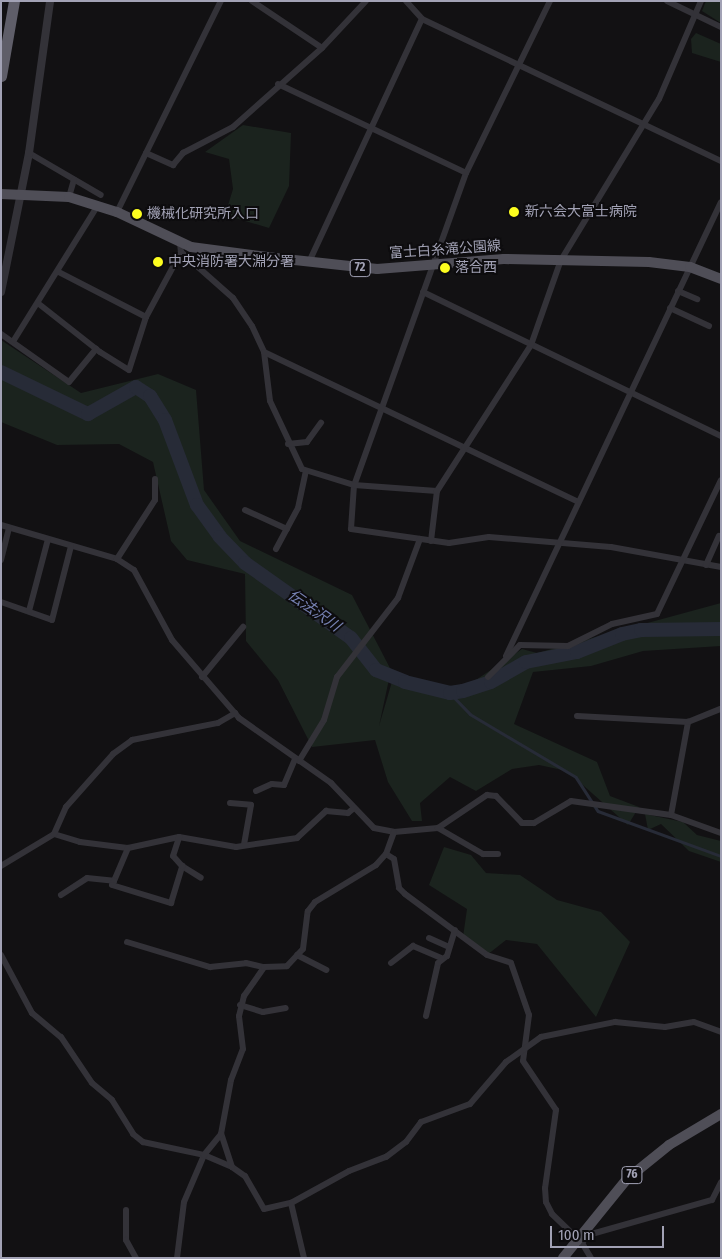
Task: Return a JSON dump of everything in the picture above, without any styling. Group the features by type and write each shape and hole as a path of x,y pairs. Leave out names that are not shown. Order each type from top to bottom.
{"highway":[{"path":"1,76 14,1"}],"main road":[{"name":"富士白糸滝公園線","path":"4,194 100,200 117,212 181,248 377,269 504,258 649,262 690,267 721,279"},
{"name":"76","path":"563,1258 580,1241 603,1204 645,1163 721,1114"}],"street":[{"path":"1,292 29,152 50,1"},
{"path":"117,212 221,1"},
{"path":"252,1 322,48"},
{"path":"146,152 173,165 183,152 233,127 278,84 322,48 366,1"},
{"path":"406,1 422,19 519,63 721,161"},
{"path":"550,1 466,173 354,485 352,529 449,543 489,537 611,547 721,567"},
{"path":"667,1 721,27"},
{"path":"431,541 438,491 464,447 531,345 561,260 659,99 701,1"},
{"path":"309,262 422,19"},
{"path":"278,84 466,173"},
{"path":"14,340 59,272 100,200 74,180 29,152"},
{"path":"69,197 74,180"},
{"path":"506,656 577,501 721,202"},
{"path":"39,304 96,349 129,370 146,317 181,248 233,298 264,352 270,401 288,444 306,471 354,485 438,491"},
{"path":"59,272 146,317"},
{"path":"678,291 697,299"},
{"path":"423,292 721,436"},
{"path":"670,308 709,326"},
{"path":"1,334 14,340 69,382 96,349"},
{"path":"264,352 577,501"},
{"path":"288,444 307,442 321,423"},
{"path":"276,549 298,508 306,471"},
{"path":"116,559 155,500 155,479"},
{"path":"488,677 506,656 520,645 534,643 568,646 605,627 657,614 721,480"},
{"path":"245,510 287,530"},
{"path":"1,525 116,559 142,579 172,640 202,678 235,713 331,783 374,828 394,832 438,828 487,796 496,796 522,823 534,823 571,802 583,802 614,810 671,815 721,833"},
{"path":"1,560 9,528"},
{"path":"706,564 720,536"},
{"path":"256,791 272,784 284,785 297,760 324,720 331,691 342,670 398,598 420,538"},
{"path":"29,611 48,539"},
{"path":"1,602 52,620 71,546"},
{"path":"202,678 243,628"},
{"path":"577,716 688,722 721,709"},
{"path":"1,866 54,834 66,807 122,746 132,740 218,723 235,713"},
{"path":"671,815 688,722"},
{"path":"230,803 250,805 244,844"},
{"path":"54,834 80,842 128,848 179,837 236,847 244,844 297,838 326,811 348,812 354,808"},
{"path":"438,828 483,854 498,854"},
{"path":"127,942 210,967 246,963 278,969 297,955 306,941 304,921 315,902 376,865 386,854 394,832"},
{"path":"179,837 173,856 182,866 201,878"},
{"path":"128,848 112,885 171,902 182,866"},
{"path":"386,854 394,859 399,888 487,955 511,963 529,1015 522,1050 531,1077 556,1110 545,1188 546,1202 580,1241 590,1258"},
{"path":"61,896 86,878 114,881"},
{"path":"391,963 414,946 441,958 447,956 455,930"},
{"path":"429,938 449,947"},
{"path":"1,955 32,1013 61,1037 92,1084 112,1100 133,1134 153,1145 204,1155 232,1167 245,1176 264,1209 291,1203 348,1171 386,1157 431,1116 470,1104 506,1062 541,1037 562,1035 600,1023 665,1027 694,1022 721,1032"},
{"path":"297,955 326,970"},
{"path":"426,1016 441,958"},
{"path":"177,1258 184,1202 204,1155 221,1134 231,1080 243,1049 240,1005 264,967"},
{"path":"240,1005 263,1012 286,1008"},
{"path":"221,1134 232,1167"},
{"path":"580,1241 588,1235 712,1200 721,1182"},
{"path":"291,1203 304,1258"},
{"path":"126,1210 126,1240 136,1258"}],"shaded area":[{"path":"706,1 721,1 721,23 702,11"},
{"path":"696,33 721,44 721,62 692,53 691,39"},
{"path":"243,125 291,133 289,186 269,228 225,215 233,189 229,159 205,152"},
{"path":"1,340 81,393 158,374 196,390 204,490 240,541 352,595 391,670 379,726 393,678 452,696 522,649 537,653 721,603 721,646 643,651 591,666 533,672 514,724 597,762 610,796 639,807 628,825 567,771 539,765 512,769 476,791 450,777 420,803 422,821 412,821 388,782 375,740 312,747 278,680 246,641 245,574 187,560 171,541 153,462 119,444 57,445 1,422"},
{"path":"645,814 683,822 697,835 721,841 721,862 689,851 661,824 648,830"},
{"path":"444,847 471,855 486,873 520,875 557,900 601,912 630,942 596,1017 537,944 506,940 487,955 463,937 467,909 429,885"}],"waterway":[{"name":"伝法沢川","path":"1,372 88,414 136,387 150,396 165,420 197,505 220,537 245,563 351,638 376,670 405,682 450,693 463,691 491,682 526,662 577,652 622,634 641,630 721,629"},
{"path":"450,693 470,714 576,777 598,811 721,856"}],"place":[{"name":"新六会大富士病院","path":"514,212"},
{"name":"機械化研究所入口","path":"137,214"},
{"name":"中央消防署大淵分署","path":"158,262"},
{"name":"落合西","path":"445,268"}]}
